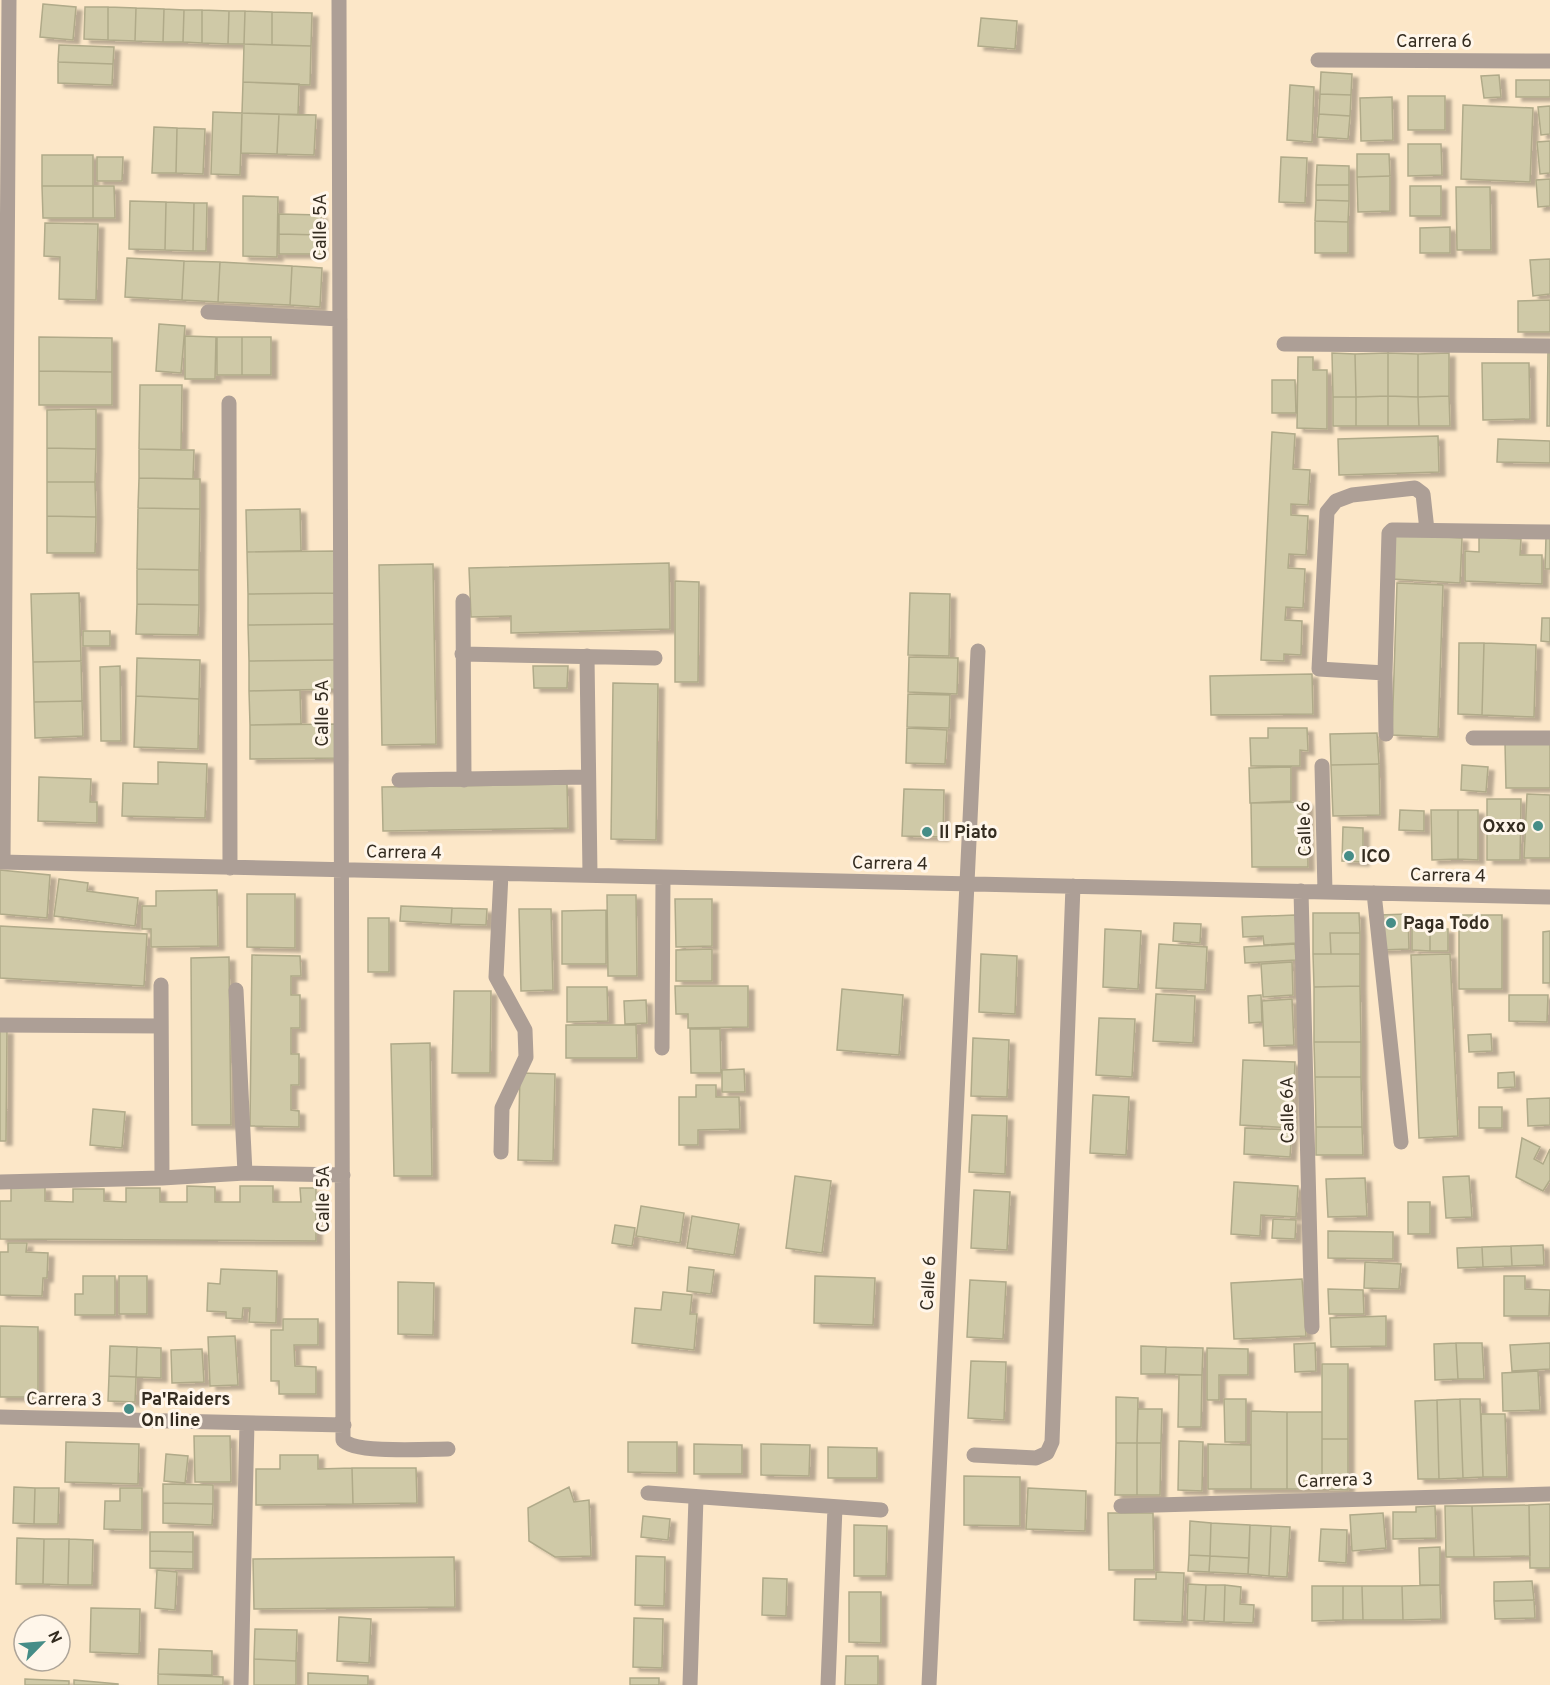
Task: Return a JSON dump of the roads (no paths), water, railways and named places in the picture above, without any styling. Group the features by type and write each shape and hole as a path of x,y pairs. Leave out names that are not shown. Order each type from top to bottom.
{"street":[{"path":"1,862 2,536 9,0"},
{"name":"Calle 5A","path":"339,0 344,1425"},
{"name":"Carrera 6","path":"1318,60 1550,61"},
{"path":"208,312 340,319"},
{"path":"1284,344 1550,346"},
{"path":"229,403 230,868"},
{"path":"1385,673 1319,669 1327,512 1336,501 1352,495 1415,488 1423,494 1427,530"},
{"path":"1386,734 1385,673 1389,533 1392,530 1550,532"},
{"path":"463,601 464,780"},
{"name":"Calle 6","path":"929,1685 978,651"},
{"path":"462,654 655,658"},
{"path":"587,656 590,876"},
{"path":"1473,738 1550,738"},
{"name":"Calle 6","path":"1322,766 1325,892"},
{"path":"399,780 588,777"},
{"name":"Carrera 4","path":"1,862 1550,897"},
{"path":"501,874 496,977 525,1030 526,1057 502,1108 501,1152"},
{"path":"662,1048 663,877"},
{"path":"974,1455 1036,1458 1047,1453 1052,1442 1073,886"},
{"name":"Calle 6A","path":"1300,891 1312,1327"},
{"path":"1374,893 1401,1142"},
{"path":"161,985 162,1178"},
{"path":"236,990 245,1173"},
{"path":"0,1024 160,1026"},
{"path":"0,1182 162,1178 245,1173 343,1175"},
{"name":"Carrera 3","path":"0,1417 344,1425"},
{"path":"241,1685 247,1423"},
{"path":"344,1425 343,1440 347,1445 362,1449 448,1449"},
{"path":"648,1493 881,1510"},
{"name":"Carrera 3","path":"1121,1506 1550,1494"},
{"path":"690,1685 696,1497"},
{"path":"828,1685 835,1507"}],"place":[{"name":"Oxxo","path":"1538,826"},
{"name":"Il Piato","path":"927,832"},
{"name":"ICO","path":"1349,856"},
{"name":"Paga Todo","path":"1391,923"},
{"name":"Pa'Raiders On line","path":"129,1409"}]}
